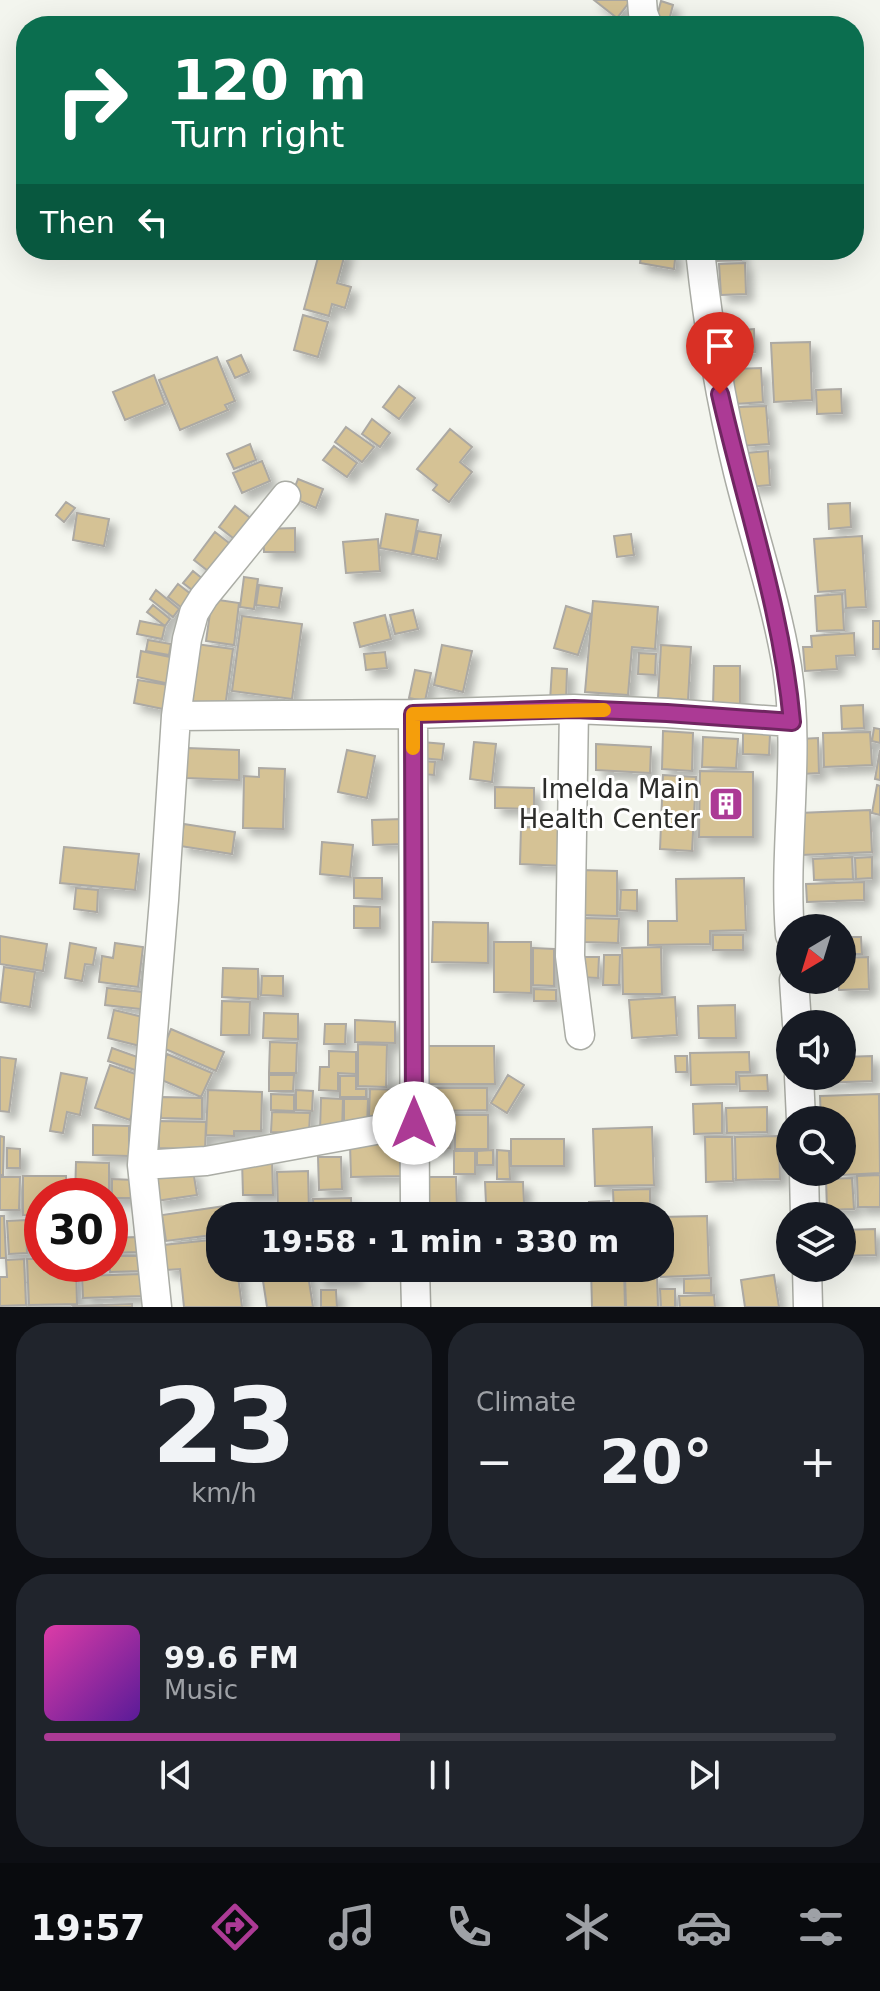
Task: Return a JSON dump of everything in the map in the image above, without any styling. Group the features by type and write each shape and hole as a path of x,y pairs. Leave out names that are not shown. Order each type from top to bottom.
{"street":[{"path":"701,260 716,375 739,476 772,591 787,669 792,722 788,914"},
{"path":"157,1307 142,1165 176,716 187,639 194,613 204,597 286,496"},
{"path":"176,716 574,709 792,722"},
{"path":"574,709 570,956 580,1035"},
{"path":"413,714 415,1202"},
{"path":"142,1165 206,1161 414,1123"},
{"path":"415,1282 416,1307"},
{"path":"807,1282 808,1307"}],"building":[{"path":"594,0 631,0 619,16"},
{"path":"661,1 673,5 670,16 657,16"},
{"path":"317,260 343,260 337,283 351,287 345,308 332,304 329,316 304,309"},
{"path":"640,260 675,260 674,269 640,263"},
{"path":"745,263 746,294 721,295 719,264"},
{"path":"303,315 328,322 318,357 294,350"},
{"path":"754,329 755,352 731,354 730,331"},
{"path":"810,342 812,400 774,402 771,343"},
{"path":"241,355 249,372 235,378 227,361"},
{"path":"217,357 235,401 225,405 228,410 180,430 159,380"},
{"path":"761,368 763,402 735,404 733,369"},
{"path":"154,375 165,404 125,420 113,392"},
{"path":"399,386 415,398 399,419 383,407"},
{"path":"841,389 842,413 817,414 816,390"},
{"path":"766,406 769,444 741,446 739,407"},
{"path":"372,419 390,433 380,447 362,434"},
{"path":"346,427 374,447 362,462 335,442"},
{"path":"450,429 472,447 460,462 472,472 449,502 433,490 437,485 417,469"},
{"path":"250,444 256,460 234,469 227,454"},
{"path":"334,446 357,463 347,477 323,460"},
{"path":"768,451 770,485 749,487 746,453"},
{"path":"262,461 270,481 242,493 233,473"},
{"path":"298,479 323,489 316,508 291,497"},
{"path":"66,502 75,508 64,522 56,515"},
{"path":"850,503 851,527 829,529 828,504"},
{"path":"235,506 258,524 242,545 219,527"},
{"path":"77,513 109,519 104,546 73,540"},
{"path":"386,514 418,520 412,554 380,548"},
{"path":"295,528 295,552 264,552 263,529"},
{"path":"418,531 441,535 437,559 413,554"},
{"path":"215,532 238,550 217,578 194,560"},
{"path":"631,534 634,555 617,557 614,536"},
{"path":"862,536 866,607 846,608 845,590 818,592 814,539"},
{"path":"378,539 380,571 346,573 343,542"},
{"path":"193,571 209,584 200,596 183,583"},
{"path":"244,577 258,579 254,609 240,607"},
{"path":"178,584 192,595 182,608 168,597"},
{"path":"259,585 282,588 279,608 256,605"},
{"path":"156,590 179,609 173,617 150,599"},
{"path":"842,594 844,630 817,631 815,596"},
{"path":"212,599 239,603 234,645 206,641"},
{"path":"593,601 658,607 655,649 632,647 628,695 585,692"},
{"path":"153,605 170,619 165,626 147,612"},
{"path":"566,606 591,614 578,655 554,648"},
{"path":"413,610 418,629 395,634 390,615"},
{"path":"385,615 391,639 360,647 354,623"},
{"path":"242,616 302,624 292,699 232,691"},
{"path":"140,621 165,626 162,639 137,634"},
{"path":"873,621 880,621 880,649 873,649"},
{"path":"854,633 855,655 836,656 837,669 805,671 803,647 812,647 811,636"},
{"path":"148,640 171,644 169,655 146,651"},
{"path":"196,644 233,649 224,715 188,710"},
{"path":"442,645 472,651 463,692 434,685"},
{"path":"661,645 691,647 688,700 658,698"},
{"path":"141,651 175,658 170,684 137,677"},
{"path":"385,652 387,668 366,670 364,654"},
{"path":"639,653 656,654 655,675 638,674"},
{"path":"714,666 740,666 740,706 713,706"},
{"path":"552,668 567,669 566,702 550,701"},
{"path":"415,670 431,673 425,701 409,698"},
{"path":"138,680 168,685 163,709 134,703"},
{"path":"863,705 864,728 842,729 841,706"},
{"path":"874,728 880,729 880,743 872,741"},
{"path":"663,731 693,733 692,771 662,769"},
{"path":"870,732 872,765 824,767 823,733"},
{"path":"743,733 770,734 769,755 743,754"},
{"path":"703,737 738,739 736,768 702,767"},
{"path":"818,738 819,773 802,774 800,739"},
{"path":"422,742 444,744 442,760 421,758"},
{"path":"474,742 496,744 492,782 470,779"},
{"path":"596,744 651,747 650,773 596,770"},
{"path":"187,748 239,750 239,780 186,778"},
{"path":"347,750 375,756 367,798 338,792"},
{"path":"880,750 880,780 875,779"},
{"path":"422,761 435,762 434,775 421,774"},
{"path":"259,768 285,769 283,829 243,828 244,776 259,777"},
{"name":"Imelda Main Health Center","path":"700,771 753,772 753,837 699,837"},
{"path":"663,775 696,777 692,851 660,849"},
{"path":"877,785 880,786 880,815 872,813"},
{"path":"495,787 534,788 534,809 495,808"},
{"path":"870,810 872,852 801,855 799,813"},
{"path":"403,819 404,844 373,845 372,820"},
{"path":"184,824 235,832 232,854 180,846"},
{"path":"521,827 566,828 565,866 520,864"},
{"path":"322,842 353,845 350,877 320,874"},
{"path":"64,847 139,854 135,890 60,883"},
{"path":"852,857 853,879 814,880 813,859"},
{"path":"872,857 872,878 856,879 855,858"},
{"path":"580,870 617,871 617,916 579,915"},
{"path":"354,878 382,878 382,899 354,898"},
{"path":"744,878 746,930 710,931 710,944 648,945 648,921 677,921 676,879"},
{"path":"864,882 864,900 807,902 806,884"},
{"path":"76,888 98,890 97,912 74,909"},
{"path":"621,890 637,890 637,911 620,910"},
{"path":"354,906 380,907 380,928 354,928"},
{"path":"583,918 619,919 618,943 583,942"},
{"path":"433,922 488,923 488,963 432,962"},
{"path":"713,935 743,935 743,950 713,950"},
{"path":"0,936 47,944 43,971 0,964"},
{"path":"856,937 861,937 862,954 856,954"},
{"path":"494,942 531,942 531,993 494,992"},
{"path":"70,943 96,948 93,965 85,964 82,981 65,978"},
{"path":"115,943 143,947 138,987 99,982 102,956 113,958"},
{"path":"661,947 662,994 623,994 622,948"},
{"path":"533,948 554,949 554,986 533,985"},
{"path":"604,955 620,955 619,985 603,985"},
{"path":"578,957 599,957 598,978 578,977"},
{"path":"856,957 868,957 869,989 856,989"},
{"path":"4,967 35,972 30,1007 0,1002"},
{"path":"223,968 258,969 258,999 222,997"},
{"path":"262,976 283,976 283,996 261,995"},
{"path":"107,988 152,993 149,1010 105,1005"},
{"path":"534,989 556,990 556,1001 534,1001"},
{"path":"675,997 677,1035 632,1038 629,1000"},
{"path":"222,1001 250,1002 249,1035 221,1035"},
{"path":"735,1005 736,1038 699,1038 698,1006"},
{"path":"114,1010 151,1019 144,1047 108,1038"},
{"path":"264,1013 298,1014 298,1039 263,1038"},
{"path":"355,1020 395,1022 395,1043 355,1042"},
{"path":"325,1024 346,1024 345,1044 324,1044"},
{"path":"171,1029 224,1052 216,1071 163,1048"},
{"path":"270,1042 297,1043 296,1073 269,1073"},
{"path":"358,1044 387,1045 386,1087 358,1086"},
{"path":"428,1046 494,1046 495,1084 429,1084"},
{"path":"112,1048 146,1060 141,1072 108,1061"},
{"path":"329,1051 356,1052 356,1074 338,1073 338,1091 319,1090 320,1067 329,1067"},
{"path":"749,1052 750,1072 736,1072 736,1084 691,1085 690,1053"},
{"path":"167,1054 212,1073 201,1097 157,1078"},
{"path":"675,1056 687,1056 687,1072 676,1072"},
{"path":"872,1056 872,1081 856,1082 856,1057"},
{"path":"0,1057 16,1059 9,1112 0,1111"},
{"path":"110,1065 144,1077 130,1120 95,1108"},
{"path":"61,1073 87,1078 80,1115 67,1112 63,1133 50,1131"},
{"path":"269,1075 294,1075 293,1091 269,1091"},
{"path":"508,1075 524,1085 507,1113 491,1103"},
{"path":"767,1075 768,1091 740,1091 739,1076"},
{"path":"340,1076 356,1076 356,1089 366,1089 366,1097 340,1097"},
{"path":"430,1088 487,1088 487,1110 430,1111"},
{"path":"370,1089 405,1090 404,1117 369,1116"},
{"path":"208,1090 262,1092 261,1131 234,1131 234,1136 206,1135"},
{"path":"296,1090 313,1091 312,1111 296,1110"},
{"path":"271,1094 294,1095 294,1111 271,1110"},
{"path":"879,1094 880,1173 856,1174 856,1106 820,1106 820,1096"},
{"path":"161,1097 202,1098 202,1119 161,1118"},
{"path":"321,1098 343,1099 342,1131 320,1130"},
{"path":"344,1099 368,1099 367,1127 344,1127"},
{"path":"722,1103 722,1133 694,1134 693,1104"},
{"path":"767,1107 767,1132 727,1133 726,1108"},
{"path":"272,1112 310,1113 309,1133 271,1132"},
{"path":"455,1115 488,1115 488,1149 455,1149"},
{"path":"432,1117 449,1117 450,1148 432,1148"},
{"path":"159,1121 206,1122 205,1150 159,1148"},
{"path":"93,1125 129,1126 129,1156 93,1155"},
{"path":"652,1127 654,1185 595,1186 593,1129"},
{"path":"0,1136 4,1137 3,1175 0,1175"},
{"path":"776,1136 776,1179 736,1180 735,1137"},
{"path":"705,1137 732,1137 733,1181 706,1182"},
{"path":"511,1139 564,1139 564,1166 511,1166"},
{"path":"400,1143 401,1176 351,1177 350,1144"},
{"path":"7,1148 20,1149 20,1168 7,1168"},
{"path":"493,1150 493,1165 477,1165 477,1151"},
{"path":"497,1150 509,1151 510,1179 497,1179"},
{"path":"454,1151 475,1151 475,1174 454,1174"},
{"path":"318,1157 341,1157 342,1189 319,1190"},
{"path":"272,1159 273,1195 243,1195 242,1160"},
{"path":"76,1162 109,1163 109,1178 76,1178"},
{"path":"193,1170 197,1195 156,1201 152,1176"},
{"path":"308,1171 309,1202 278,1202 277,1172"},
{"path":"880,1175 880,1207 858,1207 857,1176"},
{"path":"23,1176 66,1176 24,1178 23,1215"},
{"path":"0,1177 20,1177 19,1210 0,1210"},
{"path":"425,1177 456,1177 457,1202 425,1202"},
{"path":"128,1180 134,1180 133,1198 128,1198"},
{"path":"485,1182 523,1182 524,1202 486,1202"},
{"path":"826,1186 853,1186 854,1202 827,1202"},
{"path":"650,1189 650,1202 613,1202 613,1190"},
{"path":"351,1198 351,1202 313,1202 313,1199"},
{"path":"206,1209 206,1236 166,1241 162,1215"},
{"path":"0,1216 4,1216 6,1258 0,1258"},
{"path":"707,1216 709,1275 674,1276 674,1217"},
{"path":"24,1220 24,1253 9,1254 7,1221"},
{"path":"875,1229 876,1255 856,1256 856,1230"},
{"path":"128,1237 136,1237 137,1252 128,1252"},
{"path":"206,1240 206,1282 239,1282 242,1307 184,1307 180,1269 166,1270 163,1245"},
{"path":"128,1256 141,1256 141,1271 128,1271"},
{"path":"24,1259 26,1305 0,1306 0,1277 7,1277 6,1260"},
{"path":"128,1274 141,1274 142,1296 83,1298 82,1282 128,1282"},
{"path":"774,1275 779,1307 745,1307 741,1280"},
{"path":"711,1278 711,1293 684,1293 684,1279"},
{"path":"28,1282 76,1282 77,1304 29,1305"},
{"path":"263,1282 309,1282 313,1307 267,1307"},
{"path":"591,1282 624,1282 625,1307 592,1307"},
{"path":"625,1282 657,1282 658,1307 626,1307"},
{"path":"660,1289 675,1289 675,1307 661,1307"},
{"path":"321,1290 336,1290 337,1307 321,1307"},
{"path":"714,1295 715,1307 680,1307 679,1296"},
{"path":"132,1304 132,1307 73,1306"}],"slow traffic":[{"path":"413,748 413,714 604,710"}],"place":[{"name":"Imelda Main Health Center","path":"726,804"}],"route":[{"path":"414,1123 413,714 574,709 792,722 787,669 772,591 739,476 720,394"}]}
